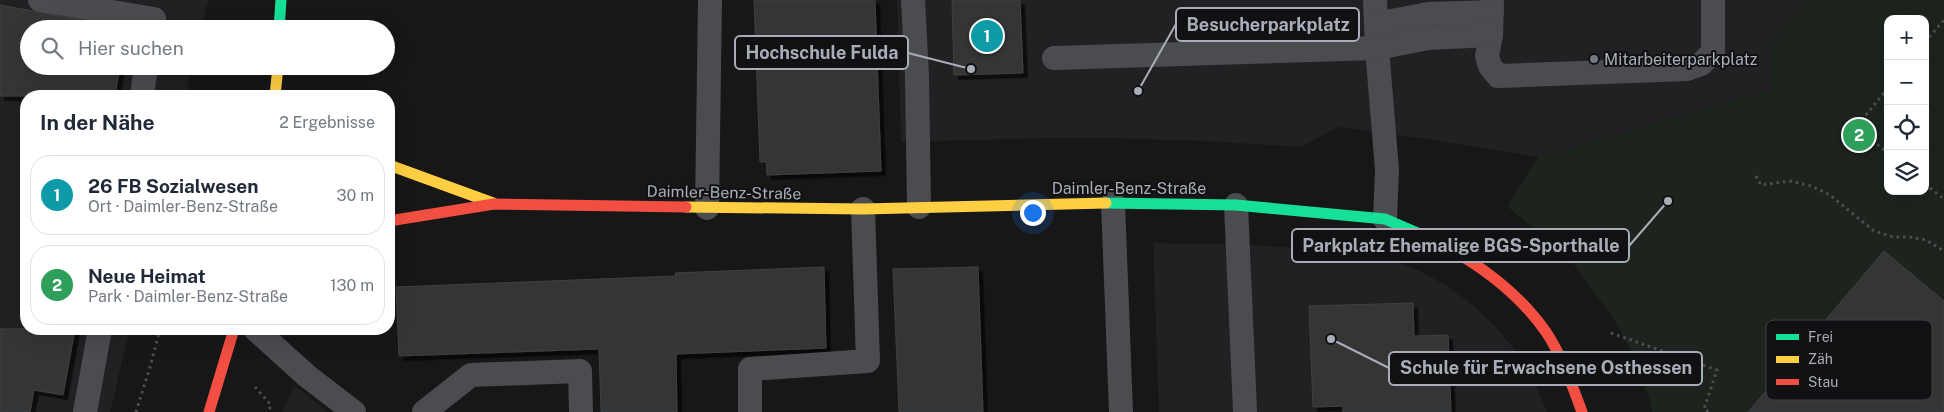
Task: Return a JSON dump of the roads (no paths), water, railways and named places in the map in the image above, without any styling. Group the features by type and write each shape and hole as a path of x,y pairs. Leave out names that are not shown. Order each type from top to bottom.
{"street":[{"path":"280,20 281,0"},
{"path":"276,90 277,75"},
{"name":"Daimler-Benz-Straße","path":"395,167 494,204"},
{"name":"Daimler-Benz-Straße","path":"395,220 494,204 863,209 1113,203 1236,205 1385,219 1428,238 1473,262 1516,297 1546,332 1570,376 1582,412"},
{"path":"209,412 232,335"}],"lane":[{"path":"40,0 154,20"},
{"path":"707,208 710,0"},
{"path":"914,0 919,207"},
{"path":"1375,0 1387,170 1385,219"},
{"path":"1376,24 1428,14 1492,6 1491,35 1487,56 1490,66 1498,76 1687,69 1701,64 1714,52 1713,0"},
{"path":"1054,58 1377,48 1428,38 1491,35"},
{"path":"143,90 145,75"},
{"path":"1113,203 1121,412"},
{"path":"1236,205 1245,412"},
{"path":"750,412 750,369 868,361 863,209"},
{"path":"85,412 99,335"},
{"path":"262,335 307,376 354,412"},
{"path":"424,412 471,375 580,371 581,412"}],"place":[{"name":"26 FB Sozialwesen","path":"987,36"},
{"name":"Mitarbeiterparkplatz","path":"1594,59"},
{"name":"Hochschule Fulda","path":"971,69"},
{"name":"Besucherparkplatz","path":"1138,91"},
{"name":"Neue Heimat","path":"1859,135"},
{"name":"Parkplatz Ehemalige BGS-Sporthalle","path":"1668,201"},
{"name":"Schule für Erwachsene Osthessen","path":"1331,339"}]}
